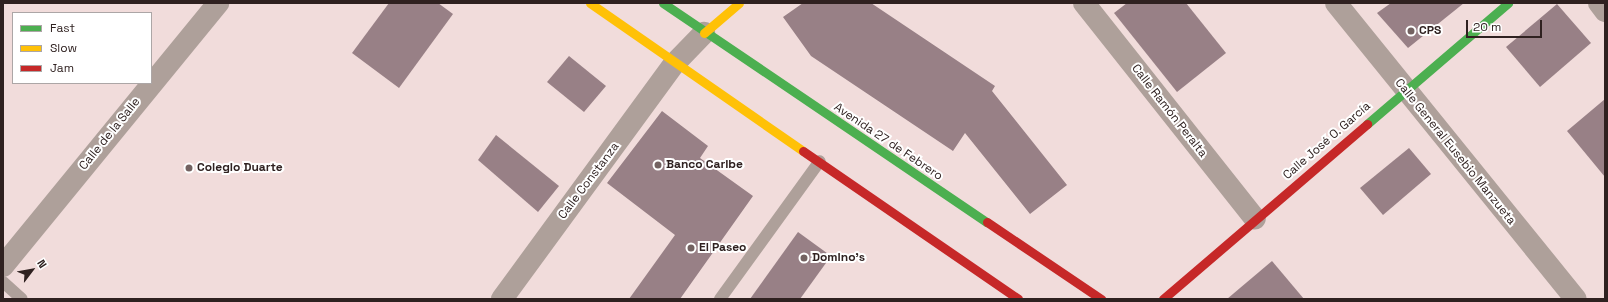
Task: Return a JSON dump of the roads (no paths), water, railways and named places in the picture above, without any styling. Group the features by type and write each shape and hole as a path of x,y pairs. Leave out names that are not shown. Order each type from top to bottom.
{"main road":[{"path":"590,3 1018,299"},
{"name":"Avenida 27 de Febrero","path":"663,3 704,33 1101,299"},
{"path":"704,33 740,3"},
{"name":"Calle José O. García","path":"1163,299 1508,3"}],"street":[{"name":"Calle de la Salle","path":"152,84 218,3"},
{"name":"Calle Ramón Peralta","path":"1084,3 1255,219"},
{"name":"Calle General Eusebio Manzueta","path":"1336,3 1405,91 1576,299"},
{"path":"1599,3 1605,11"},
{"name":"Calle Constanza","path":"502,299 675,63 704,33"},
{"name":"Calle de la Salle","path":"3,266 152,84"}],"lane":[{"path":"720,299 820,161"},
{"path":"3,282 22,299"}],"place":[{"name":"CPS","path":"1411,31"},
{"name":"Banco Caribe","path":"658,165"},
{"name":"Colegio Duarte","path":"189,168"},
{"name":"El Paseo","path":"691,248"},
{"name":"Domino's","path":"804,258"}]}
